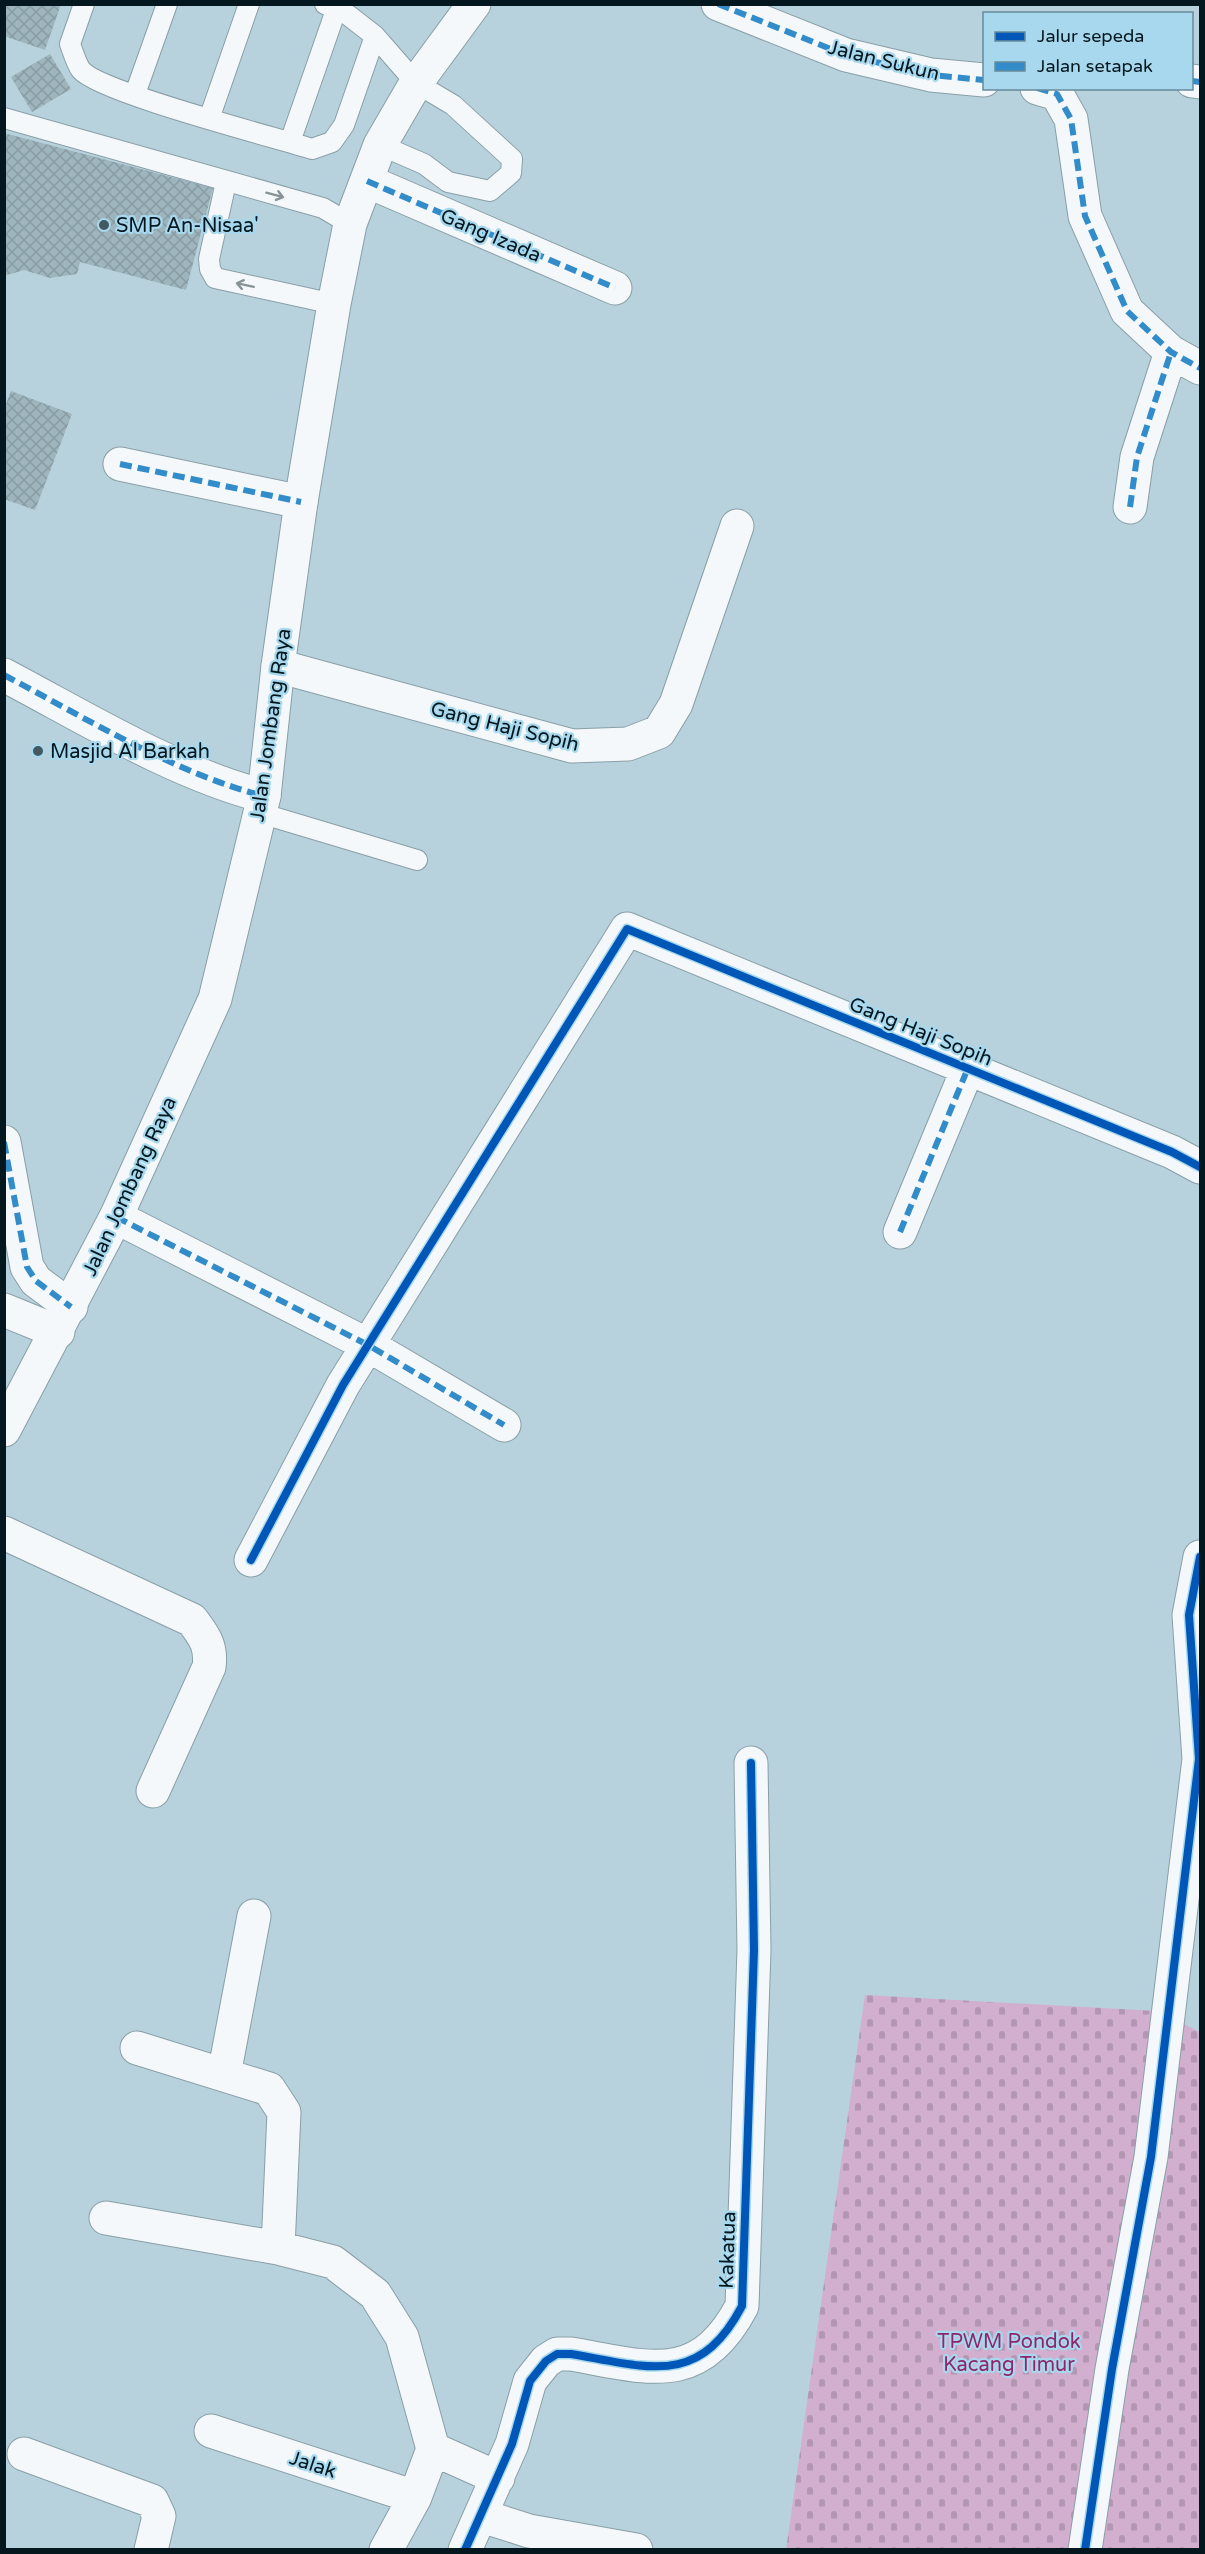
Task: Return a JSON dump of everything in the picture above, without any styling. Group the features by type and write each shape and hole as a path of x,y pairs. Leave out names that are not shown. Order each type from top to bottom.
{"street":[{"name":"Jalan Jombang Raya","path":"4,1430 116,1217 215,999 262,804 278,666 301,502 334,304 350,224 380,145 416,83 474,4"},
{"name":"Jalan Sukun","path":"718,4 846,56 931,75 983,80"},
{"path":"1051,90 1071,119 1085,216 1127,311 1171,352 1200,368"},
{"name":"Gang Izada","path":"367,181 615,288"},
{"path":"1130,507 1137,458 1171,352"},
{"path":"120,464 301,502"},
{"name":"Gang Haji Sopih","path":"278,666 573,746 628,744 658,732 676,704 737,526"},
{"path":"4,675 144,749 245,791 262,804"},
{"name":"Gang Haji Sopih","path":"368,1345 627,929 1172,1152 1200,1167"},
{"path":"900,1232 968,1068"},
{"path":"4,1142 27,1268 64,1319"},
{"path":"116,1217 368,1345 504,1425"},
{"path":"4,1310 64,1319"},
{"path":"251,1560 343,1385 368,1345"},
{"path":"4,1533 192,1620 207,1639 211,1654 209,1667 153,1791"},
{"path":"1084,2550 1112,2369 1151,2157 1200,1760 1189,1615 1200,1557"},
{"name":"Kakatua","path":"465,2550 482,2516 489,2474 512,2444 530,2382 546,2361 557,2354 571,2354 657,2369 682,2364 708,2351 730,2330 742,2306 754,1950 751,1763"},
{"path":"224,2075 254,1916"},
{"path":"137,2048 269,2090 284,2112 278,2248"},
{"path":"106,2218 278,2248 333,2262 375,2294 402,2337 441,2453 489,2474"},
{"name":"Jalak","path":"211,2432 415,2497"},
{"path":"386,2550 441,2453"},
{"path":"24,2454 152,2501 159,2516 151,2550"},
{"path":"482,2516 529,2531 636,2550"}],"lane":[{"path":"84,4 70,44 81,70 105,83 135,94 209,119 312,149 332,142 344,125 375,36"},
{"path":"135,94 167,4"},
{"path":"209,119 249,4"},
{"path":"290,142 331,7 375,36 416,83 453,105 512,159 511,172 490,191 448,182 424,164 380,145"},
{"path":"4,118 323,208 350,224"},
{"path":"226,182 209,259 210,269 215,278 334,304"},
{"path":"262,804 417,860"}],"green space":[{"name":"TPWM Pondok Kacang Timur","path":"865,1995 1157,2011 1200,2032 1200,2549 786,2550"}],"building":[{"path":"4,4 61,4 45,50 4,36"},
{"path":"50,54 71,89 32,112 11,77"},
{"name":"SMP An-Nisaa'","path":"4,133 213,188 186,290 80,262 77,274 50,278 24,270 4,276"},
{"path":"11,391 72,414 35,510 4,499 4,409"}],"marked path":[{"path":"718,4 846,55 931,75 983,80"},
{"path":"1193,81 1200,82"},
{"path":"1044,90 1057,94 1071,119 1085,216 1127,311 1171,352 1200,368"},
{"path":"367,181 615,288"},
{"path":"1130,507 1137,457 1171,352"},
{"path":"120,464 301,502"},
{"path":"4,675 164,759 198,774 264,796"},
{"path":"900,1232 968,1068"},
{"path":"4,1142 27,1267 36,1281 71,1307"},
{"path":"116,1217 368,1345 504,1425"}],"cycle path":[{"path":"251,1560 343,1385 627,929 1172,1152 1200,1167"},
{"path":"1085,2550 1112,2369 1151,2157 1199,1759 1189,1615 1200,1557"},
{"path":"465,2550 512,2444 530,2381 546,2361 557,2354 571,2354 647,2366 669,2366 689,2361 708,2350 725,2332 742,2306 754,1950 751,1763"}],"place":[{"name":"SMP An-Nisaa'","path":"104,225"},
{"name":"Masjid Al Barkah","path":"38,751"}]}
